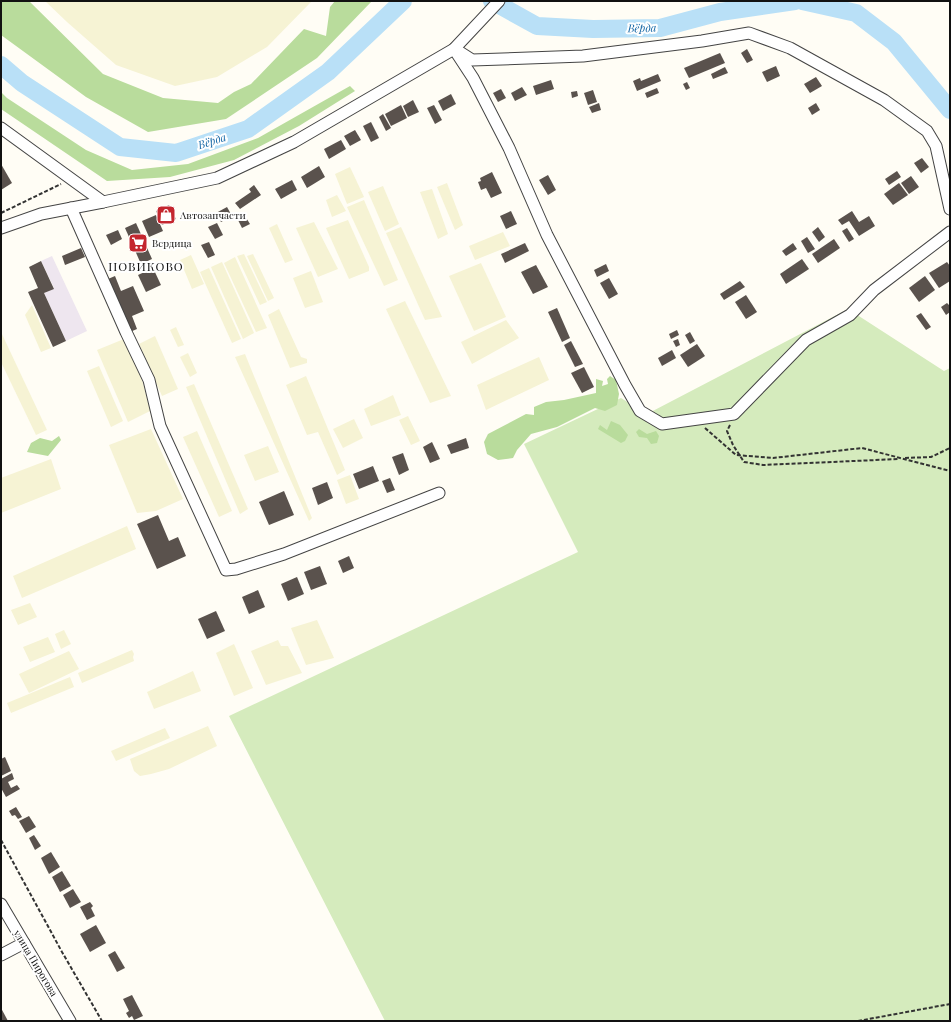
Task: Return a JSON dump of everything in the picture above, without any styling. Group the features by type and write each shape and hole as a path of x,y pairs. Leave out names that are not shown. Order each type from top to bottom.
{"street":[{"path":"1,228 41,214 217,178 294,142 454,49 499,1"},
{"path":"454,49 472,60 583,56 702,41 749,33 790,48 878,96 927,131 936,146 950,209"},
{"path":"454,49 476,85 509,148 547,235 640,411 662,424 734,414 806,340 850,315 874,290 950,232"},
{"path":"1,128 103,202"},
{"path":"71,208 149,380 160,426 226,570 236,569 284,554 439,493"},
{"name":"улица Пирогова","path":"1,904 70,1021"},
{"path":"1,956 24,943"}],"path":[{"path":"1,213 64,182"},
{"path":"734,414 727,431 733,445 744,462 763,465 931,457 950,448"},
{"path":"695,420 736,455 740,456 773,458 862,448 950,471"},
{"path":"1,840 62,952 102,1021"},
{"path":"858,1021 950,1004"}],"shaded area":[{"path":"45,1 312,1 267,47 217,77 175,86 116,65"},
{"path":"350,167 364,197 347,204 335,174"},
{"path":"447,183 463,225 455,230 437,187"},
{"path":"383,186 399,224 385,231 368,192"},
{"path":"432,189 448,234 438,239 420,192"},
{"path":"337,195 346,211 332,217 326,200"},
{"path":"364,200 398,280 384,286 347,207"},
{"path":"348,220 369,267 369,271 349,279 326,228"},
{"path":"314,222 338,269 318,277 296,228"},
{"path":"277,224 293,260 285,263 269,228"},
{"path":"401,227 442,317 425,320 386,233"},
{"path":"503,232 510,246 475,260 469,246"},
{"path":"244,254 267,302 260,305 237,256"},
{"path":"253,254 274,298 268,301 247,256"},
{"path":"191,255 204,284 192,289 180,260"},
{"path":"52,256 87,331 66,341 44,293 54,288 41,261"},
{"path":"235,257 267,328 256,332 224,263"},
{"path":"222,262 254,333 243,339 211,267"},
{"path":"481,263 506,317 474,331 449,276"},
{"path":"209,268 241,339 232,343 200,272"},
{"path":"311,271 323,302 305,308 293,278"},
{"path":"405,301 451,396 430,403 386,309"},
{"path":"32,305 51,348 41,352 25,315"},
{"path":"279,309 301,357 307,359 307,363 290,368 268,315"},
{"path":"506,320 519,338 472,364 461,342"},
{"path":"176,327 184,345 178,347 170,330"},
{"path":"1,332 47,430 36,435 1,362"},
{"path":"155,336 178,389 162,396 139,344"},
{"path":"124,339 143,383 150,411 128,422 97,350"},
{"path":"188,353 197,373 190,377 180,357"},
{"path":"245,354 312,518 309,521 235,357"},
{"path":"539,357 549,380 486,410 477,385"},
{"path":"99,366 123,421 111,427 87,371"},
{"path":"306,376 345,470 337,475 318,432 307,435 286,385"},
{"path":"194,384 248,509 240,514 186,387"},
{"path":"393,395 401,415 371,426 364,409"},
{"path":"408,416 420,441 411,445 399,420"},
{"path":"354,419 363,438 343,448 333,429"},
{"path":"151,429 183,499 156,511 137,513 109,445"},
{"path":"197,431 232,511 219,517 183,437"},
{"path":"268,446 279,472 255,481 244,455"},
{"path":"51,459 61,489 1,513 1,478"},
{"path":"350,475 359,499 346,504 337,480"},
{"path":"127,526 136,549 22,598 13,576"},
{"path":"30,603 37,617 18,625 11,610"},
{"path":"317,620 334,658 306,665 291,628"},
{"path":"64,630 71,644 61,649 55,634"},
{"path":"48,637 55,652 30,662 23,647"},
{"path":"278,640 281,646 288,646 302,673 266,685 251,651"},
{"path":"234,644 253,688 234,696 216,653"},
{"path":"132,650 134,654 134,661 82,683 78,673"},
{"path":"69,651 79,669 29,693 19,674"},
{"path":"193,671 201,691 154,709 147,692"},
{"path":"70,677 74,687 11,713 7,703"},
{"path":"208,726 217,746 169,769 140,776 134,771 130,759"},
{"path":"165,728 170,738 116,761 111,751"}],"green space":[{"path":"1,1 29,1 103,74 163,98 218,103 234,92 251,84 304,29 326,36 330,7 335,1 372,1 317,58 226,119 148,132 86,97 1,35"},
{"path":"350,86 355,91 299,126 234,160 170,177 107,181 1,109 1,92 7,98 86,150 132,170 188,164 258,138"},
{"path":"848,309 944,371 950,368 950,1021 385,1021 229,716 578,552 524,444 621,398 647,414"},
{"path":"610,376 616,380 619,394 617,405 605,411 595,408 557,427 531,434 517,450 513,458 498,460 487,454 484,442 488,434 526,414 534,415 534,407 546,402 564,400 596,393 596,379 603,381 602,386 608,384 607,379"},
{"path":"611,421 620,425 628,435 625,441 621,443 598,429 600,425 607,430"},
{"path":"639,429 647,434 656,431 659,436 657,443 651,444 647,438 639,437 636,432"},
{"path":"59,436 61,440 48,456 27,452 31,443 40,438 52,441"}],"building":[{"path":"747,49 753,60 747,63 741,53"},
{"path":"720,53 725,63 689,78 684,68"},
{"path":"776,66 780,76 767,82 762,72"},
{"path":"725,67 728,73 713,79 711,74"},
{"path":"658,74 661,81 637,91 633,81 640,78 641,81"},
{"path":"816,77 822,86 810,93 804,84"},
{"path":"551,80 554,89 536,95 533,86"},
{"path":"687,82 690,88 686,90 683,84"},
{"path":"522,87 527,95 515,101 511,93"},
{"path":"657,88 659,93 647,98 645,93"},
{"path":"501,89 506,98 498,102 493,93"},
{"path":"593,90 597,102 588,105 584,93"},
{"path":"577,91 578,96 572,98 571,92"},
{"path":"451,94 456,104 443,111 438,101"},
{"path":"413,100 419,112 408,117 403,106"},
{"path":"599,103 601,110 592,113 589,107"},
{"path":"816,103 820,110 812,115 808,108"},
{"path":"401,105 407,118 391,126 385,114"},
{"path":"434,105 442,120 435,124 427,108"},
{"path":"383,114 391,128 386,131 379,117"},
{"path":"371,122 379,138 371,142 363,126"},
{"path":"355,130 361,140 350,146 344,136"},
{"path":"341,140 346,149 329,159 324,149"},
{"path":"922,158 929,167 921,173 914,163"},
{"path":"1,164 12,183 1,190"},
{"path":"319,166 325,177 307,188 301,177"},
{"path":"897,171 901,177 889,185 885,179"},
{"path":"492,172 502,193 491,198 486,188 481,190 478,182 481,181 480,178"},
{"path":"548,175 556,190 548,195 539,180"},
{"path":"911,176 919,187 909,194 901,183"},
{"path":"292,180 297,190 281,199 275,189"},
{"path":"899,183 908,195 893,205 884,194"},
{"path":"254,185 261,195 240,209 235,203 251,192 249,189"},
{"name":"Автозапчасти","path":"169,205 176,219 162,225 156,211"},
{"path":"227,207 232,216 221,222 216,213"},
{"path":"511,211 517,224 506,229 500,216"},
{"path":"852,211 859,222 869,216 875,226 859,236 849,221 842,225 838,220"},
{"path":"156,215 163,231 149,237 142,221"},
{"path":"245,216 250,224 242,228 238,220"},
{"name":"Вердица","path":"136,223 152,259 141,264 125,228"},
{"path":"217,223 223,235 215,239 208,227"},
{"path":"818,227 825,237 819,242 812,232"},
{"path":"847,228 854,239 849,242 842,231"},
{"path":"118,230 122,239 111,245 106,235"},
{"path":"807,237 815,249 808,253 801,241"},
{"path":"834,239 840,248 818,263 812,254"},
{"path":"209,242 215,255 208,258 201,245"},
{"path":"525,243 529,251 505,263 501,254"},
{"path":"793,243 797,249 786,256 782,251"},
{"path":"81,248 85,257 65,265 62,256"},
{"path":"802,259 809,269 786,284 780,274"},
{"path":"41,261 54,289 44,293 66,341 53,347 28,292 38,288 29,267"},
{"path":"947,262 950,266 950,281 939,288 929,273"},
{"path":"606,264 609,271 597,277 594,270"},
{"path":"536,265 548,287 533,294 521,272"},
{"path":"153,268 161,285 146,292 138,275"},
{"path":"115,276 121,291 133,286 144,311 132,316 137,329 130,332 108,279"},
{"path":"925,276 935,290 919,302 909,288"},
{"path":"609,278 618,294 609,299 600,283"},
{"path":"740,281 745,287 724,300 720,294"},
{"path":"746,295 757,312 746,319 735,302"},
{"path":"947,303 950,306 950,312 946,315 941,307"},
{"path":"557,308 570,338 562,342 548,312"},
{"path":"921,313 931,327 926,330 916,316"},
{"path":"677,330 679,335 671,339 669,334"},
{"path":"690,332 695,341 690,344 685,335"},
{"path":"678,339 680,345 676,347 673,341"},
{"path":"571,341 583,364 575,367 564,345"},
{"path":"697,344 705,356 688,367 680,355"},
{"path":"672,350 676,358 662,366 658,358"},
{"path":"584,367 594,387 582,393 571,373"},
{"path":"466,438 469,448 451,454 447,445"},
{"path":"432,442 440,459 430,463 423,447"},
{"path":"403,453 409,470 399,475 392,457"},
{"path":"373,466 379,481 359,489 353,474"},
{"path":"390,478 395,490 387,493 382,481"},
{"path":"327,482 333,498 318,505 312,488"},
{"path":"284,491 294,515 269,525 259,502"},
{"path":"158,515 169,541 178,537 186,556 157,569 137,524"},
{"path":"349,556 354,568 343,573 338,561"},
{"path":"320,566 327,584 311,590 304,572"},
{"path":"297,577 304,594 288,601 281,584"},
{"path":"258,590 265,607 249,614 242,597"},
{"path":"216,611 225,631 207,639 198,619"},
{"path":"5,757 11,771 1,776 1,759"},
{"path":"12,773 14,779 8,782 11,788 17,785 20,789 6,797 1,788 1,779"},
{"path":"16,807 22,817 18,819 15,815 12,816 9,811"},
{"path":"29,816 36,827 26,833 19,821"},
{"path":"34,835 41,846 35,850 29,838"},
{"path":"51,852 60,867 49,874 41,858"},
{"path":"62,871 71,886 60,892 52,877"},
{"path":"73,889 81,902 70,908 63,895"},
{"path":"90,902 93,906 91,908 95,916 87,920 80,907"},
{"path":"96,925 106,943 90,952 80,934"},
{"path":"115,951 125,968 117,972 108,955"},
{"path":"132,995 143,1016 134,1020 132,1016 129,1018 126,1013 129,1011 123,999"},
{"path":"1,1008 8,1021 1,1021"}],"waterway":[{"name":"Вёрда","path":"1,65 22,83 120,147 176,153 248,129 328,72 403,1"},
{"name":"Вёрда","path":"492,1 537,26 593,29 660,28 720,12 795,1"},
{"name":"Вёрда","path":"802,1 856,13 894,42 950,110"}],"place":[{"name":"Автозапчасти","path":"166,215"},
{"name":"Вердица","path":"138,243"}],"district":[{"name":"НОВИКОВО","path":"146,267"}]}
